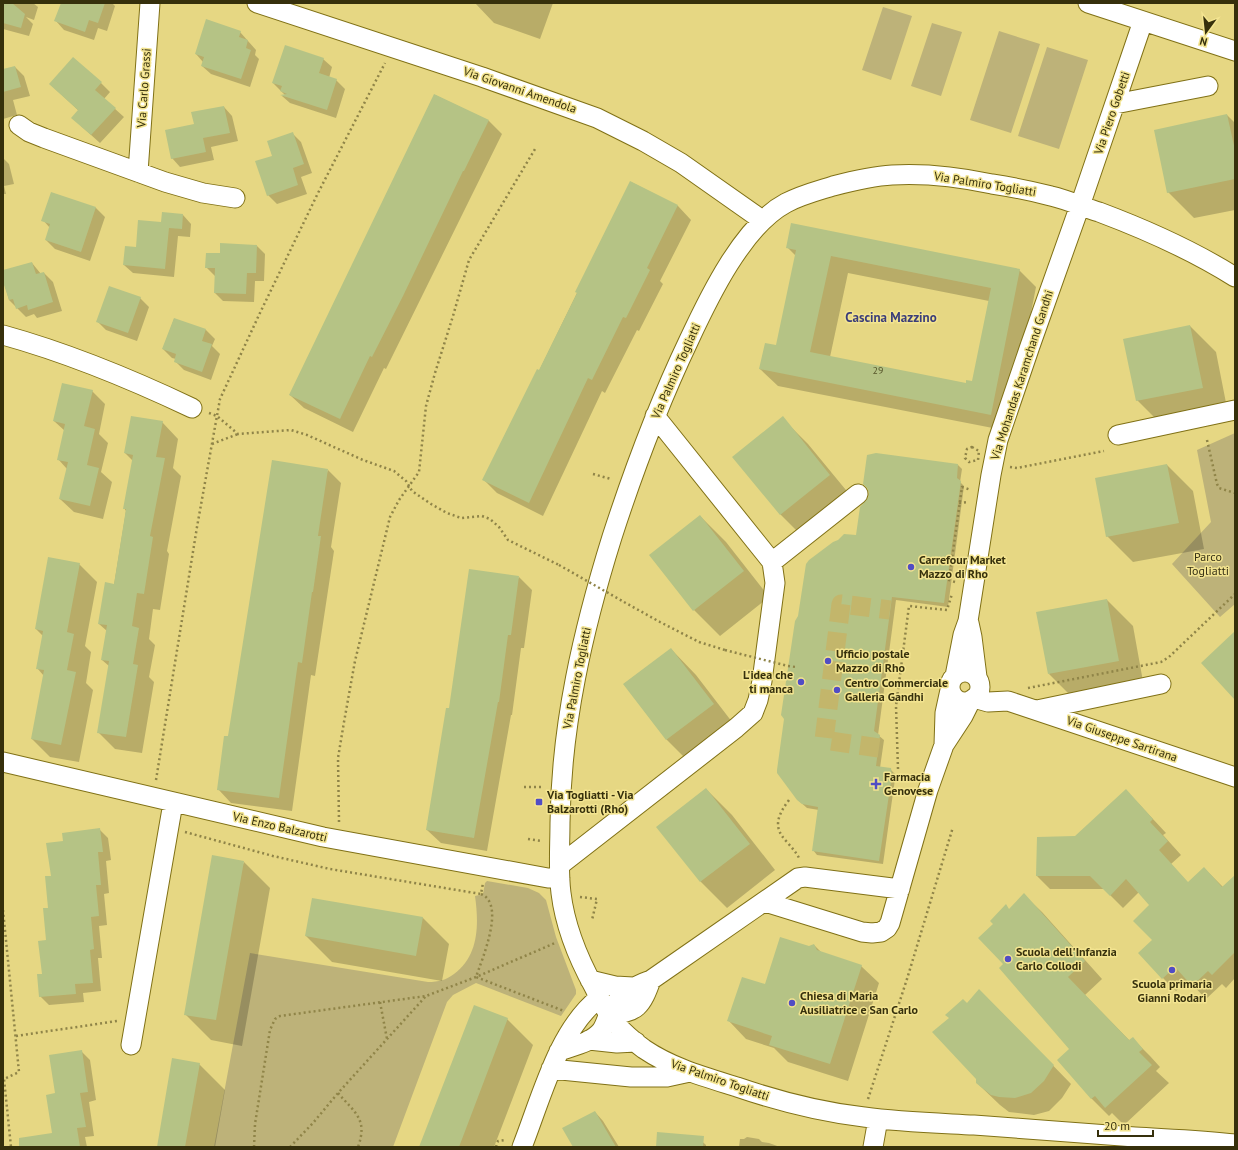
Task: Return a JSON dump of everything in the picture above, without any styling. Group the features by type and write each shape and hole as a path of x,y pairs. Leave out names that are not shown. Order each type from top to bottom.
{"street":[{"name":"Via Carlo Grassi","path":"138,172 150,3"},
{"name":"Via Giovanni Amendola","path":"258,3 496,82 597,118 643,141 681,163 762,220"},
{"path":"1088,3 1235,51"},
{"name":"Via Piero Gobetti","path":"1080,205 1143,21"},
{"path":"1115,104 1208,86"},
{"path":"19,125 29,132 44,138 187,189 234,198"},
{"name":"Via Palmiro Togliatti","path":"1235,277 1193,252 1163,238 1080,205 1050,195 968,179 929,175 897,175 852,182 806,194 783,204 762,220 740,247 711,296 678,362 626,491 599,579 579,658 564,752 561,802 560,871 561,895 572,940 590,980 609,1014 624,1033 636,1042 659,1058 690,1072 788,1103 870,1118 1235,1144"},
{"name":"Via Mohandas Karamchand Gandhi","path":"944,745 945,713 963,635 968,621 998,440 1080,205"},
{"path":"3,335 108,371 152,389 192,408"},
{"path":"1118,435 1235,410"},
{"path":"560,871 736,728 753,713 758,700 775,583 772,562 655,416"},
{"path":"772,562 858,494"},
{"name":"Via Mohandas Karamchand Gandhi","path":"765,902 862,932 881,932 887,928 900,890 928,790 944,745 963,716 975,689 972,637 968,621"},
{"path":"964,672 973,674 975,689 961,701 956,699 952,683 964,672"},
{"path":"1037,710 1161,684"},
{"name":"Via Giuseppe Sartirana","path":"975,689 1235,777"},
{"name":"Via Enzo Balzarotti","path":"3,762 173,803 339,840 548,878 560,871"},
{"path":"130,1045 173,803"},
{"path":"559,1051 589,1040 601,1031 609,1014 625,993 633,987 652,980 798,878 805,877 900,890"},
{"path":"590,980 615,986 633,987"},
{"path":"609,1014 621,1014 632,1011 639,1006 644,999 652,980"},
{"path":"516,1143 559,1051 579,1019 592,1004 600,998"},
{"path":"589,1040 617,1043 636,1042"},
{"path":"551,1069 659,1077 668,1077 690,1072"},
{"path":"870,1118 873,1147"}],"path":[{"path":"153,798 193,550 220,399 318,193 386,61"},
{"path":"339,840 338,758 355,661 390,517 399,500 419,472 426,406 435,373 454,316 469,260 535,148"},
{"path":"217,416 238,434"},
{"path":"212,444 238,434 291,430 307,435 363,460 394,471 406,481 412,491 447,513 462,518 482,516 490,519 499,527 508,540 558,565 699,642 725,650 796,667"},
{"path":"1207,440 1217,484 1220,488 1235,493"},
{"path":"972,447 979,451 978,460 969,462 965,458 967,449 972,447"},
{"path":"1017,468 1104,451"},
{"path":"593,474 611,479"},
{"path":"898,769 896,706 909,606 947,610 956,581 949,580 962,487"},
{"path":"1026,688 1161,662 1169,657 1235,594"},
{"path":"524,787 539,787"},
{"path":"789,800 781,811 778,820 780,833 790,846"},
{"path":"870,1118 907,979 953,827"},
{"path":"169,828 323,868 481,894 488,898 491,905 492,922 476,977"},
{"path":"481,894 484,877"},
{"path":"588,898 597,899 592,920"},
{"path":"3,910 19,1072 4,1079 11,1147"},
{"path":"254,1147 255,1124 270,1030 275,1019 285,1014 426,996 476,977 560,941"},
{"path":"476,977 567,1012 563,1016"},
{"path":"290,1147 313,1124 338,1093 426,996"},
{"path":"380,1002 387,1039"},
{"path":"16,1036 122,1021"},
{"path":"338,1093 358,1116 362,1125 362,1134 358,1147"},
{"path":"496,1147 498,1141 516,1143"}],"green space":[{"path":"883,7 912,16 891,80 862,70"},
{"path":"932,23 962,32 941,96 911,86"},
{"path":"999,31 1040,44 1011,133 970,120"},
{"path":"1047,47 1088,60 1059,149 1018,136"},
{"name":"Parco Togliatti","path":"1235,433 1235,604 1220,617 1172,564 1211,522 1197,450"},
{"path":"487,881 528,888 539,893 546,900 556,937 576,990 576,994 561,1016 476,983 453,995 447,1002 393,1147 214,1147 250,953 428,982 436,982 451,976 462,967 473,949 477,928 475,896 483,894 485,883"}],"building":[{"path":"3,3 12,3 25,14 21,28 3,23"},
{"path":"61,3 105,3 98,23 89,20 85,32 54,21"},
{"path":"206,19 241,31 239,37 248,40 246,48 251,50 241,79 201,66 204,57 195,54"},
{"path":"285,45 324,58 319,73 337,79 327,110 280,95 287,94 280,91 282,86 272,83"},
{"path":"73,57 102,82 95,90 116,108 91,135 71,118 78,110 49,84"},
{"path":"15,66 21,87 3,92 3,69"},
{"path":"434,94 489,120 403,296 372,357 370,356 340,419 289,395"},
{"path":"224,106 230,133 203,138 206,152 171,159 165,130 194,124 191,112"},
{"path":"1227,114 1235,150 1235,179 1167,193 1154,130"},
{"path":"293,132 304,164 293,168 298,185 267,196 255,161 272,156 267,141"},
{"path":"630,181 678,205 647,268 650,270 626,318 623,317 592,380 588,378 529,503 482,480 537,369 539,370 577,293 575,292"},
{"path":"51,192 96,207 81,252 45,240 50,224 41,221"},
{"path":"162,212 183,214 182,229 169,228 165,269 123,265 125,246 136,247 138,220 161,222"},
{"path":"791,223 1020,269 991,415 759,369 765,343 776,345 796,250 786,248","holes":["831,256 991,288 972,381 966,380 966,383 810,352"]},
{"path":"220,243 257,245 256,273 247,273 246,294 214,293 215,268 205,268 206,253 220,253"},
{"path":"32,262 36,274 44,272 53,302 28,310 27,305 16,309 13,299 9,300 3,282 3,270"},
{"path":"109,286 141,297 128,333 96,322"},
{"path":"174,318 206,329 202,341 212,344 202,372 174,362 176,354 162,349"},
{"path":"1190,325 1203,388 1136,401 1123,339"},
{"path":"62,383 93,390 84,426 95,429 87,465 99,468 90,506 59,499 68,462 57,460 65,424 53,421"},
{"path":"131,416 163,421 156,457 165,458 150,536 153,537 144,594 137,593 132,626 139,628 133,664 138,665 126,737 97,733 109,661 101,660 107,625 98,624 105,582 114,584 126,509 123,509 133,455 124,453"},
{"path":"783,416 830,475 780,515 732,457"},
{"path":"876,453 958,464 957,478 961,481 944,603 892,597 874,731 880,735 876,766 891,768 892,775 879,861 812,851 818,807 802,804 797,800 777,773 784,719 781,715 795,621 798,616 806,564 809,560 838,540 844,534 856,535 860,507 868,498 869,492 863,484 867,455"},
{"path":"272,460 328,469 318,536 321,536 313,592 302,663 298,662 279,798 217,790 224,736 228,736"},
{"path":"1167,464 1179,523 1106,537 1095,478"},
{"path":"700,515 744,571 693,611 649,555"},
{"path":"48,557 80,563 67,632 74,634 67,670 76,672 61,745 31,739 44,670 36,669 43,631 35,629"},
{"path":"469,569 519,576 511,635 508,635 499,702 474,838 426,830 446,708 449,708"},
{"path":"1107,599 1119,661 1048,674 1036,612"},
{"path":"1235,631 1235,700 1201,663"},
{"path":"671,648 714,704 666,740 623,684"},
{"path":"706,788 750,844 700,882 656,827"},
{"path":"1126,789 1153,819 1150,822 1168,841 1159,850 1188,882 1204,867 1222,887 1235,875 1235,952 1212,975 1208,971 1192,986 1175,967 1162,979 1138,953 1152,940 1133,921 1149,905 1126,879 1110,896 1090,876 1036,876 1037,837 1075,836"},
{"path":"100,828 103,852 98,852 101,885 96,885 99,916 91,917 94,949 90,950 93,983 75,984 76,994 39,997 37,974 42,974 38,941 46,940 43,908 48,908 45,876 51,876 46,843 63,841 62,833"},
{"path":"212,855 244,861 216,1020 184,1015"},
{"path":"1024,893 1085,961 1068,977 1129,1040 1133,1037 1143,1049 1139,1052 1152,1065 1105,1108 1095,1096 1091,1099 1057,1060 1069,1049 999,968 1003,964 978,938 993,924 990,921 1006,904 1009,909"},
{"path":"312,898 423,917 416,956 305,936"},
{"name":"Chiesa di Maria Ausiliatrice e San Carlo","path":"780,937 809,946 814,944 817,950 862,965 830,1064 769,1045 772,1036 727,1021 742,977 765,984"},
{"path":"979,989 1054,1065 1044,1081 1031,1093 1015,1098 991,1095 976,1083 976,1079 932,1032 949,1018 945,1015 963,999 967,1003"},
{"path":"474,1005 508,1018 459,1147 419,1147"},
{"path":"82,1050 88,1092 80,1093 86,1127 77,1128 80,1147 19,1147 19,1138 52,1133 46,1095 55,1093 49,1055"},
{"path":"172,1058 200,1063 185,1147 157,1147"},
{"path":"595,1111 616,1147 573,1147 562,1128"},
{"path":"657,1132 704,1136 703,1147 656,1147"}],"tunnel":[{"path":"879,748 824,740 841,604 890,610"}],"place":[{"name":"Carrefour Market Mazzo di Rho","path":"911,567"},
{"name":"Ufficio postale Mazzo di Rho","path":"828,661"},
{"name":"L'idea che ti manca","path":"801,682"},
{"name":"Centro Commerciale Galleria Gandhi","path":"837,690"},
{"name":"Farmacia Genovese","path":"876,784"},
{"name":"Via Togliatti - Via Balzarotti (Rho)","path":"539,802"},
{"name":"Scuola dell'Infanzia Carlo Collodi","path":"1008,959"},
{"name":"Scuola primaria Gianni Rodari","path":"1172,970"},
{"name":"Chiesa di Maria Ausiliatrice e San Carlo","path":"792,1003"}],"district":[{"name":"Cascina Mazzino","path":"891,317"}]}
